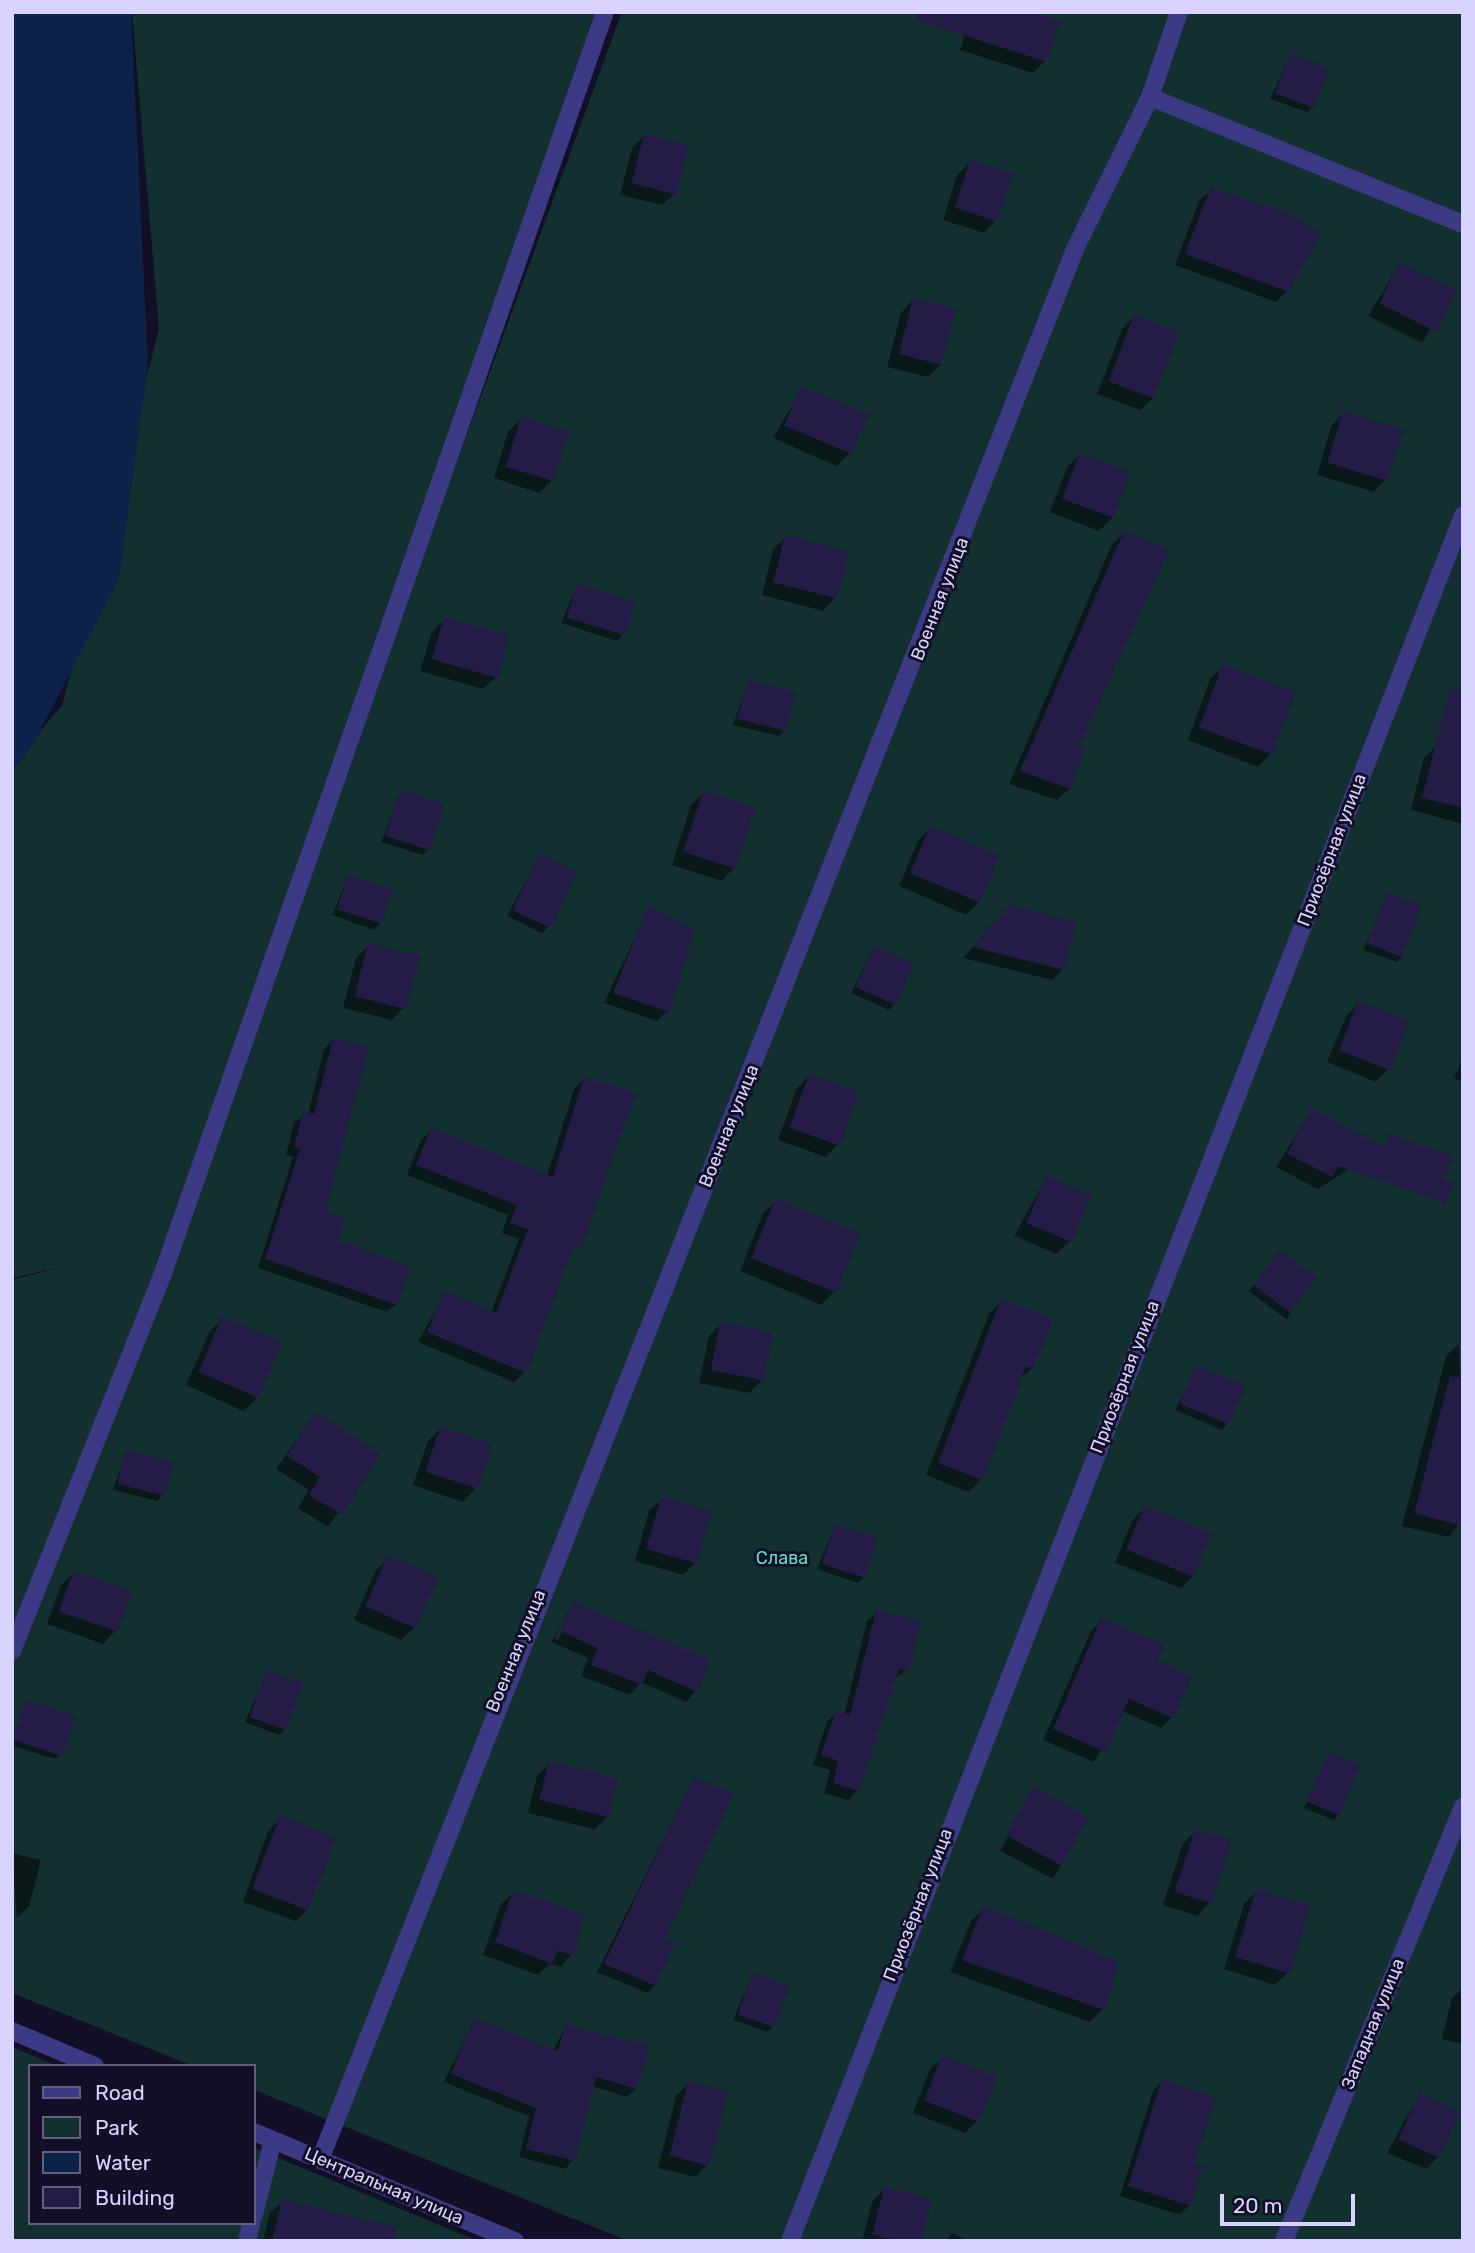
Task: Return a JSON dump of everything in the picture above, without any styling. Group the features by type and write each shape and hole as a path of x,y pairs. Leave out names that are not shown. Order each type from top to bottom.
{"street":[{"path":"12,1651 162,1276 606,12"},
{"name":"Военная улица","path":"320,2160 1075,249 1150,97 1179,12"},
{"path":"1150,97 1463,224"},
{"name":"Приозёрная улица","path":"790,2241 1463,516"},
{"name":"Западная улица","path":"1284,2241 1463,1806"},
{"path":"12,2031 90,2064"},
{"name":"Центральная улица","path":"256,2133 514,2241"},
{"path":"256,2206 273,2140"}],"green space":[{"name":"Слава","path":"132,12 595,12 171,1241 622,12 1463,12 1463,2241 629,2241 256,2091 256,2064 188,2064 12,1993 12,1280 66,1266 12,1278 12,765 62,705 159,329"},
{"path":"12,2047 52,2064 28,2064 28,2225 256,2225 256,2149 478,2241 12,2241"}],"water":[{"path":"12,12 131,12 148,365 119,579 32,746 12,771"}],"building":[{"path":"917,12 1033,12 1060,21 1047,62 916,20"},
{"path":"1290,54 1329,69 1314,108 1275,93"},
{"path":"644,134 689,145 676,195 632,183"},
{"path":"970,160 1013,174 997,221 955,208"},
{"path":"1210,188 1282,211 1322,233 1288,292 1185,254"},
{"path":"1399,263 1457,291 1437,332 1379,303"},
{"path":"913,298 956,309 942,365 899,354"},
{"path":"1134,315 1179,332 1153,398 1109,381"},
{"path":"801,386 868,415 851,454 784,426"},
{"path":"1343,411 1403,429 1387,481 1327,463"},
{"path":"521,417 569,432 554,481 506,467"},
{"path":"1079,453 1131,472 1114,518 1062,499"},
{"path":"1124,531 1170,549 1079,746 1085,748 1071,789 1020,771"},
{"path":"785,535 849,551 837,599 773,583"},
{"path":"577,584 635,602 625,635 567,617"},
{"path":"444,617 509,636 497,678 432,659"},
{"path":"1222,665 1295,692 1272,755 1199,728"},
{"path":"747,680 796,692 786,731 737,719"},
{"path":"1450,689 1463,690 1463,808 1422,798"},
{"path":"400,790 445,805 430,850 385,836"},
{"path":"703,791 755,808 736,869 683,852"},
{"path":"930,826 1000,856 980,903 910,873"},
{"path":"539,854 577,872 551,928 513,910"},
{"path":"348,875 393,890 382,924 337,909"},
{"path":"1387,892 1422,906 1402,957 1366,943"},
{"path":"1010,905 1076,922 1064,970 972,947"},
{"path":"648,906 695,929 669,1012 613,993"},
{"path":"368,943 419,956 406,1009 355,996"},
{"path":"874,946 914,964 896,1005 856,987"},
{"path":"1358,1001 1409,1021 1390,1070 1339,1050"},
{"path":"333,1038 369,1047 325,1212 345,1218 338,1240 411,1268 397,1305 265,1259 300,1148 294,1147 303,1111 314,1114"},
{"path":"809,1074 859,1092 839,1146 790,1128"},
{"path":"584,1077 636,1093 581,1248 574,1246 526,1373 427,1332 444,1291 496,1313 528,1229 510,1223 517,1205 416,1165 431,1128 553,1177"},
{"path":"1311,1108 1384,1147 1389,1134 1453,1156 1444,1180 1454,1185 1446,1203 1338,1166 1332,1177 1287,1154"},
{"path":"1046,1176 1091,1195 1071,1242 1026,1223"},
{"path":"775,1199 860,1233 836,1293 751,1258"},
{"path":"1280,1250 1316,1277 1289,1312 1254,1285"},
{"path":"1001,1299 1053,1319 1033,1369 1026,1366 983,1480 938,1463"},
{"path":"222,1317 282,1342 258,1398 199,1372"},
{"path":"720,1322 773,1332 764,1380 711,1370"},
{"path":"1196,1365 1246,1386 1229,1425 1180,1404"},
{"path":"1450,1376 1463,1378 1463,1526 1414,1513"},
{"path":"315,1412 381,1454 342,1515 309,1495 320,1477 287,1456"},
{"path":"440,1427 492,1444 478,1489 425,1472"},
{"path":"126,1450 174,1462 165,1496 118,1484"},
{"path":"661,1497 712,1512 697,1564 646,1549"},
{"path":"1144,1506 1212,1533 1194,1577 1126,1550"},
{"path":"835,1524 878,1538 865,1578 822,1564"},
{"path":"388,1555 438,1577 415,1629 365,1606"},
{"path":"73,1571 132,1591 118,1632 59,1612"},
{"path":"573,1602 711,1660 697,1692 648,1670 642,1685 591,1665 597,1648 560,1631"},
{"path":"876,1610 921,1621 909,1671 899,1669 859,1791 833,1783 838,1761 821,1755 836,1710 850,1715"},
{"path":"1101,1618 1164,1645 1158,1661 1192,1677 1173,1718 1129,1699 1106,1752 1053,1729"},
{"path":"266,1670 303,1683 287,1730 250,1717"},
{"path":"26,1700 75,1716 62,1756 13,1740"},
{"path":"1329,1751 1361,1765 1339,1815 1307,1801"},
{"path":"549,1761 618,1778 608,1817 539,1800"},
{"path":"693,1778 734,1794 665,1938 675,1942 656,1986 604,1964"},
{"path":"1033,1787 1088,1818 1061,1866 1006,1835"},
{"path":"280,1816 336,1838 308,1910 252,1889"},
{"path":"1195,1829 1232,1841 1212,1904 1175,1892"},
{"path":"1256,1889 1311,1906 1290,1974 1235,1957"},
{"path":"513,1890 584,1915 574,1955 557,1951 552,1964 495,1942"},
{"path":"983,1906 1119,1962 1104,2010 962,1960"},
{"path":"752,1973 789,1986 775,2027 738,2015"},
{"path":"473,2018 558,2051 565,2025 650,2046 637,2089 596,2077 575,2161 526,2149 536,2108 451,2074"},
{"path":"942,2055 997,2076 980,2122 924,2101"},
{"path":"1162,2079 1216,2098 1194,2163 1203,2166 1191,2206 1128,2186"},
{"path":"688,2081 728,2091 709,2166 669,2156"},
{"path":"1419,2093 1460,2111 1439,2158 1398,2140"},
{"path":"884,2187 932,2199 921,2241 898,2241 872,2235"},
{"path":"282,2199 397,2228 395,2241 272,2241"}]}
